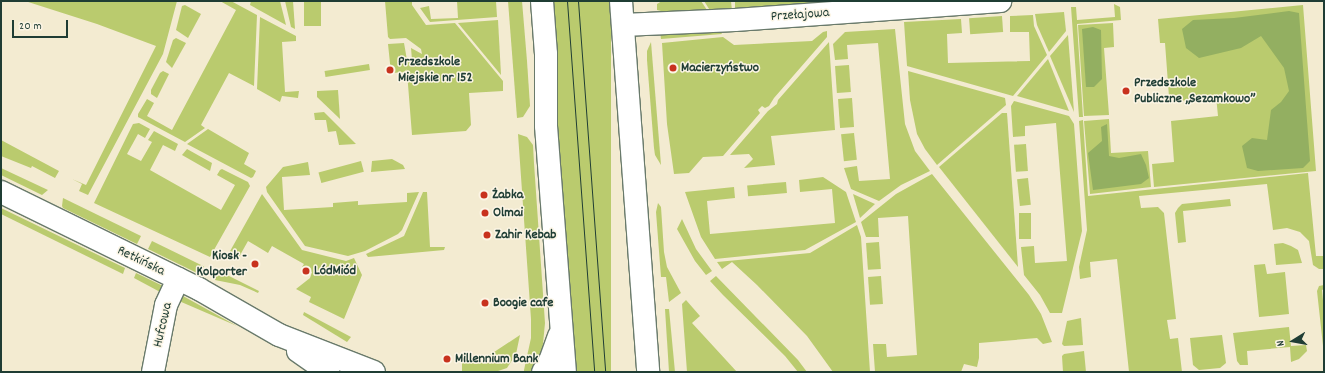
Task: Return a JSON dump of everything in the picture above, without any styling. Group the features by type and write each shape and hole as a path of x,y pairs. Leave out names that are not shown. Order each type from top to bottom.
{"street":[{"path":"542,1 546,54 546,126 564,372"},
{"path":"621,1 648,372"},
{"name":"Przełajowa","path":"623,25 735,20 1000,1"},
{"name":"Retkińska","path":"1,192 178,279 279,335 374,372"},
{"name":"Hufcowa","path":"153,372 166,305 178,279"},
{"path":"543,372 550,361 561,329"},
{"name":"Retkińska","path":"279,335 310,360 328,372"}],"green space":[{"path":"25,1 177,1 163,54 88,195 79,191 82,184 72,179 86,185 156,46 97,24"},
{"path":"220,1 231,1 257,15 254,86 229,73 201,125 205,128 185,142 138,117 138,114 147,99 154,103 147,116 172,130 236,10"},
{"path":"251,1 280,1 286,25 250,5"},
{"path":"285,1 293,1 295,29 291,27"},
{"path":"304,1 321,1 321,26 304,26"},
{"path":"385,1 412,1 412,5 426,25 455,23 503,81 503,91 469,93 471,125 466,131 412,135 407,72 391,73 388,44 404,43 407,60 412,60 411,48 422,54 421,49 406,38 390,39 388,37"},
{"path":"457,1 496,1 497,17 430,22 420,8 429,6 431,19 458,18"},
{"path":"508,1 522,1 527,61 530,106 523,117 517,118"},
{"path":"552,1 611,1 611,372 552,372"},
{"path":"662,1 701,1 709,13 669,13 657,10 657,4"},
{"path":"704,1 731,1 732,11 711,12"},
{"path":"735,1 890,1 735,10"},
{"path":"1114,4 1120,7 1121,20 1077,24 1083,117 1079,117 1071,7 1076,7 1077,20 1115,17"},
{"path":"185,5 201,14 188,38 176,30 182,6"},
{"path":"1303,5 1316,171 1154,187 1152,164 1174,162 1171,121 1218,116 1216,96 1180,101 1179,97 1169,97 1165,43 1160,43 1158,19"},
{"path":"1289,11 1299,13 1310,161 1303,168 1258,171 1247,168 1242,146 1252,138 1267,140 1271,110 1281,102 1289,91 1284,68 1261,36 1241,48 1199,58 1186,48 1182,29 1193,20 1234,18"},
{"path":"1064,12 1066,31 1049,52 1037,25 1035,14"},
{"path":"1033,15 1034,26 1047,55 1013,96 907,66 904,22 961,19 962,33 947,34 948,63 1030,61 1029,32 1010,32 1010,16"},
{"path":"1002,16 1003,32 970,34 969,18"},
{"path":"260,17 296,36 296,41 282,42 285,92 299,91 298,98 282,96 280,102 257,89"},
{"path":"498,20 501,75 458,23"},
{"path":"1113,23 1114,47 1104,48 1109,115 1084,116 1078,25"},
{"path":"717,26 722,34 661,39 660,30"},
{"path":"1093,27 1101,30 1102,79 1094,87 1086,87 1082,29"},
{"path":"895,29 905,124 915,151 930,171 901,185 879,201 851,189 844,168 857,166 859,181 890,179 878,43 847,45 848,59 835,60 833,44 845,32"},
{"path":"827,31 827,37 774,98 769,106 765,108 762,106 758,110 760,113 723,156 703,157 689,173 674,174 667,124 662,43 723,37 734,45 812,41 823,32"},
{"path":"1068,35 1074,112 1050,56"},
{"path":"176,38 186,43 172,68 166,62 173,40"},
{"path":"651,42 661,165 655,155 654,148 647,60 647,51"},
{"path":"829,42 835,130 771,136 775,165 744,168 753,159 749,154 730,155 768,111 777,104 778,100"},
{"path":"1048,59 1069,111 1017,96"},
{"path":"369,64 370,70 325,77 325,71"},
{"path":"849,65 851,92 837,93 835,66"},
{"path":"163,71 169,74 157,98 151,94 151,90 160,73"},
{"path":"908,71 1005,98 1006,105 937,165 925,149 917,134 910,100"},
{"path":"338,90 340,119 317,97 317,91"},
{"path":"852,98 854,127 840,128 838,99"},
{"path":"1014,101 1069,116 1074,124 1082,231 1062,313 1050,313 1040,295 1024,275 1021,247 1034,246 1035,263 1067,261 1056,123 1025,126 1025,136 1013,137 1011,106"},
{"path":"324,112 356,144 339,145 336,131 328,132 326,120 315,120 314,113"},
{"path":"1002,113 1007,113 1018,267 939,167"},
{"path":"1109,119 1111,153 1148,151 1151,187 1090,194 1084,121"},
{"path":"1083,120 1088,196 1308,173 1316,256 1324,256 1324,269 1319,269 1313,265 1309,241 1300,232 1287,228 1273,230 1267,184 1139,196 1141,208 1158,207 1164,213 1176,319 1167,320 1170,339 1178,338 1182,372 1129,372 1117,259 1090,262 1091,277 1080,279 1079,267 1087,230 1079,121"},
{"path":"139,123 150,129 145,138 138,134 127,154 141,161 152,142 148,140 154,131 178,144 175,151 163,145 150,170 221,210 235,185 217,175 220,170 222,169 248,182 250,186 210,257 94,203 133,124"},
{"path":"1107,124 1109,156 1119,158 1141,154 1146,165 1149,178 1141,184 1093,190 1088,153 1102,141 1101,127"},
{"path":"208,129 249,153 244,164 256,171 253,177 251,178 187,144"},
{"path":"854,133 857,160 844,161 841,134"},
{"path":"518,134 527,137 533,145 545,323 542,354 534,372 524,372 531,338 531,319"},
{"path":"1,140 59,171 55,178 32,166 31,168 1,156"},
{"path":"1026,144 1028,171 1016,172 1014,145"},
{"path":"187,149 212,163 210,171 182,155"},
{"path":"392,159 403,165 405,169 371,172 372,161"},
{"path":"361,161 364,172 321,183 318,172"},
{"path":"308,162 310,175 282,177 284,210 333,207 333,203 358,201 358,205 407,202 407,193 419,192 402,230 398,234 365,251 348,256 305,246 267,192 266,187 283,167"},
{"path":"1,168 48,190 42,195 1,175"},
{"path":"932,174 1029,295 1041,314 1052,342 1043,344 1037,338 979,343 979,358 977,367 964,364 961,372 875,372 873,344 886,344 887,357 917,355 908,216 878,218 879,237 866,237 861,222 896,194"},
{"path":"823,177 846,192 856,222 805,250 715,259 701,237 685,192 734,187 735,198 707,201 710,234 835,223 832,189 800,192 799,180"},
{"path":"1028,178 1031,205 1020,206 1017,179"},
{"path":"786,182 787,193 748,196 747,185"},
{"path":"423,192 427,192 430,247 445,247 444,250 368,257 366,254 404,236"},
{"path":"262,194 302,250 346,261 354,258 362,275 344,319 309,302 311,297 296,289 310,278 312,272 302,267 304,264 272,246 268,253 248,241 239,257 229,253"},
{"path":"853,194 875,204 860,218"},
{"path":"63,198 141,236 137,244 63,208"},
{"path":"1230,199 1231,206 1183,211 1186,242 1178,243 1175,213 1182,204"},
{"path":"658,203 661,207 664,252 667,267 681,293 669,302 666,277 661,277 656,212"},
{"path":"1,208 125,268 123,274 1,214"},
{"path":"1019,213 1031,213 1031,239 1019,239"},
{"path":"682,219 696,249 712,271 706,275 695,261 677,229"},
{"path":"857,225 861,237 870,372 833,372 807,336 757,285 732,262 722,269 717,262 810,253"},
{"path":"152,241 204,266 200,275 148,249"},
{"path":"879,242 881,269 868,270 866,243"},
{"path":"1283,243 1298,250 1302,263 1276,265 1274,244"},
{"path":"1265,264 1267,274 1285,272 1289,314 1259,317 1254,265"},
{"path":"217,270 259,291 258,293 240,285 215,280"},
{"path":"136,273 163,286 162,293 134,278"},
{"path":"716,276 798,360 807,372 798,372 785,356 723,295 710,281"},
{"path":"881,276 883,304 870,305 868,277"},
{"path":"1324,285 1324,289 1322,290 1324,311 1324,355 1317,291 1319,286"},
{"path":"183,296 237,326 179,301"},
{"path":"686,300 700,316 692,323 737,372 687,372 682,304"},
{"path":"665,309 669,309 675,372 669,372"},
{"path":"304,312 351,337 347,342 303,315"},
{"path":"1081,318 1083,345 1064,346 1062,344 1067,321"},
{"path":"1289,327 1291,346 1306,345 1307,351 1299,359 1291,362 1290,347 1247,351 1248,365 1240,365 1237,361 1233,333"},
{"path":"520,335 516,354 507,368 495,372 462,372 462,360 476,364"},
{"path":"1222,335 1226,363 1220,368 1199,370 1193,365 1190,338"},
{"path":"1084,351 1086,372 1063,372 1062,356 1064,354"}],"tram line":[{"path":"567,1 594,372"},
{"path":"578,1 605,372"}],"place":[{"name":"Macierzyństwo","path":"673,68"},
{"name":"Przedszkole Miejskie nr 152","path":"390,70"},
{"name":"Przedszkole Publiczne „Sezamkowo”","path":"1126,91"},
{"name":"Żabka","path":"484,195"},
{"name":"Olmai","path":"485,213"},
{"name":"Zahir Kebab","path":"487,235"},
{"name":"Kiosk - Kolporter","path":"255,264"},
{"name":"LódMiód","path":"306,271"},
{"name":"Boogie cafe","path":"485,303"},
{"name":"Millennium Bank","path":"447,359"}]}
